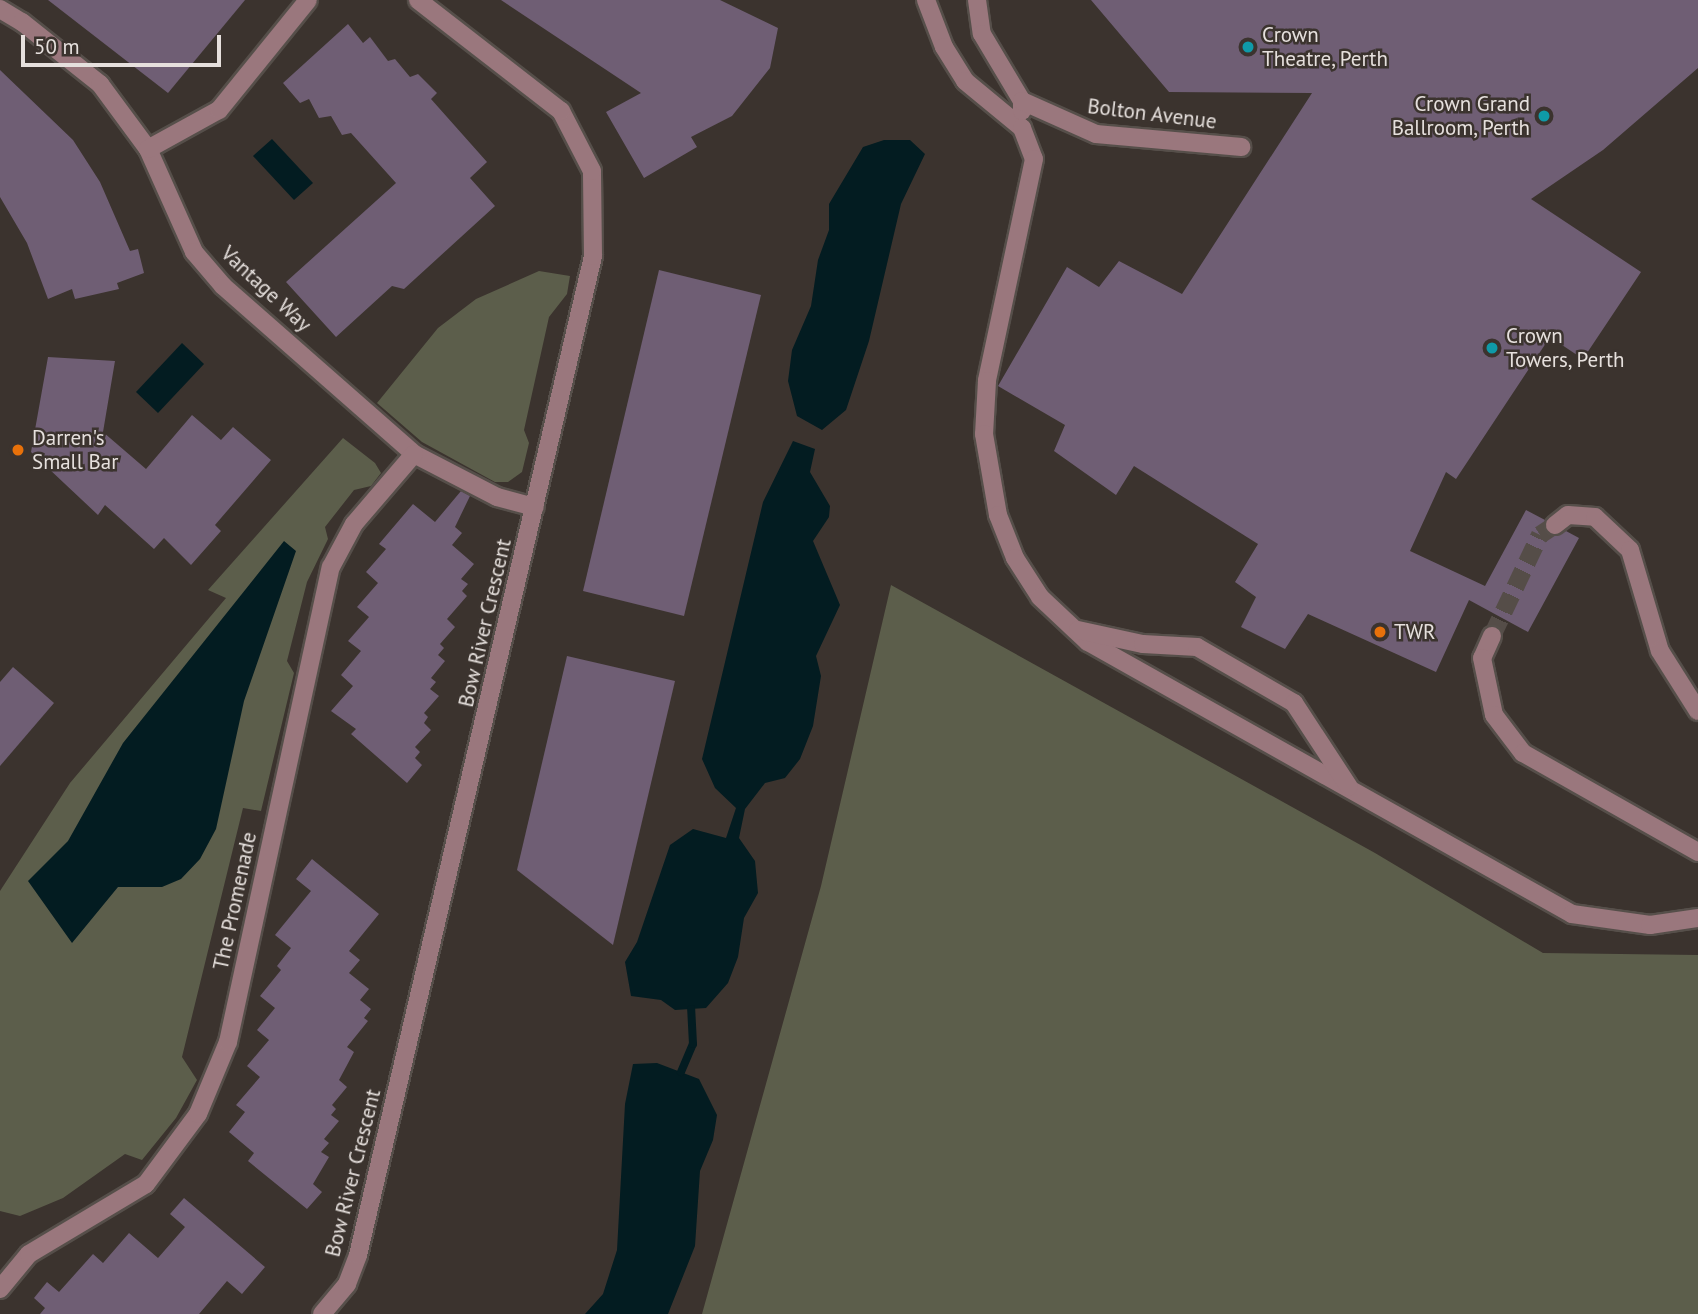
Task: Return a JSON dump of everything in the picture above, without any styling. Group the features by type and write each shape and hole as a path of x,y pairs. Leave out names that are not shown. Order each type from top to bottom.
{"street":[{"path":"148,149 219,110 308,0"},
{"name":"Bow River Crescent","path":"322,1314 347,1284 358,1255 593,256 592,171 561,111 418,0"},
{"path":"926,0 965,81 1022,128"},
{"path":"977,0 990,52 1022,101 1022,128 1034,159 987,382 984,434 998,515 1015,558 1040,597 1088,642 1572,914 1650,925 1698,918"},
{"name":"Vantage Way","path":"0,9 22,22 100,85 148,149 194,252 223,286 414,454 497,497 535,507"},
{"name":"Bolton Avenue","path":"1022,101 1096,134 1241,147"},
{"name":"The Promenade","path":"0,1289 29,1254 146,1184 198,1114 228,1042 331,567 354,524 414,454"},
{"path":"1555,525 1568,515 1595,517 1630,550 1660,651 1698,711"},
{"path":"1075,629 1143,644 1197,647 1294,703 1351,790"},
{"path":"1492,636 1482,658 1494,715 1523,753 1698,852"}],"green space":[{"path":"539,271 570,276 567,294 549,317 524,430 529,443 522,472 508,482 495,482 422,442 377,403 438,328 476,299"},
{"path":"343,438 375,463 381,473 371,486 354,490 325,527 328,539 307,582 287,661 294,673 261,811 243,808 182,1057 197,1080 176,1118 142,1160 125,1154 63,1198 20,1216 0,1211 0,891 70,783 226,598 208,590"},
{"path":"891,585 1375,853 1543,953 1698,955 1698,1314 702,1314 821,886"}],"water":[{"path":"272,139 313,183 294,200 253,156"},
{"path":"884,140 910,140 925,154 901,204 869,341 846,410 822,430 797,416 788,381 792,350 811,306 818,260 829,230 829,204 863,147"},
{"path":"182,343 204,364 158,413 136,392"},
{"path":"793,441 815,449 810,472 830,506 829,517 813,541 840,605 816,656 821,676 813,726 800,759 785,778 765,783 745,809 739,838 755,861 758,893 744,918 738,957 728,983 706,1008 675,1010 661,1000 631,996 625,962 637,942 670,845 693,829 726,838 736,808 715,788 702,759 763,502"},
{"path":"284,541 296,551 244,701 216,829 200,859 181,879 162,887 118,887 72,943 28,881 68,841 123,743"},
{"path":"657,1063 699,1079 717,1115 713,1140 700,1171 695,1246 668,1314 585,1314 603,1294 617,1250 625,1104 633,1064"}],"building":[{"path":"48,0 245,0 168,93"},
{"path":"501,0 720,0 778,28 770,68 732,116 691,137 697,147 644,178 606,112 641,93"},
{"path":"1091,0 1698,0 1698,68 1603,150 1531,199 1641,272 1583,359 1550,337 1456,479 1446,472 1410,551 1485,586 1526,510 1545,520 1550,535 1566,531 1579,538 1528,632 1469,600 1436,672 1308,614 1285,649 1241,627 1256,597 1235,582 1258,544 1134,466 1116,495 1054,451 1065,425 998,386 1067,267 1099,287 1119,261 1182,294 1312,93 1169,92"},
{"path":"348,24 363,43 370,37 388,61 395,59 410,77 418,74 437,93 431,99 487,162 470,178 495,206 404,289 392,286 336,337 286,282 396,183 351,133 342,135 331,116 319,118 309,99 300,103 283,83"},
{"path":"0,70 73,140 100,182 130,251 138,249 144,273 117,283 119,289 75,299 72,289 48,299 27,243 0,197"},
{"path":"659,270 761,295 684,616 583,591"},
{"path":"48,357 115,361 103,432 146,469 192,415 221,440 233,427 271,460 215,525 221,531 191,565 164,538 154,549 105,505 98,515 31,452"},
{"path":"461,491 470,496 455,527 462,533 452,545 474,564 461,579 468,584 462,591 467,596 447,619 455,627 440,644 444,648 438,655 445,661 431,678 436,682 430,689 439,696 424,713 428,717 424,723 431,730 415,747 420,752 415,758 422,765 407,783 351,734 356,729 331,711 353,686 341,675 361,651 348,641 369,617 357,607 378,583 366,572 386,549 379,544 413,504 435,522"},
{"path":"567,656 675,681 613,945 517,870"},
{"path":"13,667 54,703 0,766 0,682"},
{"path":"312,859 379,914 349,951 360,960 349,973 369,989 360,1000 371,1009 364,1018 368,1021 347,1047 354,1052 339,1080 347,1087 332,1105 336,1109 331,1115 339,1121 324,1139 329,1143 321,1152 329,1157 313,1184 322,1192 307,1209 248,1161 254,1153 229,1132 245,1112 236,1105 260,1077 247,1066 269,1040 257,1030 275,1008 260,996 281,970 277,966 291,948 275,935 311,891 296,879"},
{"path":"184,1198 265,1267 242,1294 227,1281 199,1314 40,1314 45,1308 34,1298 47,1282 59,1292 93,1254 103,1263 129,1233 158,1258 185,1227 170,1214"}],"waterway":[{"path":"681,1072 693,1044 691,1009"}],"tunnel":[{"path":"1492,636 1540,535 1555,525"}],"place":[{"name":"Crown Theatre, Perth","path":"1248,47"},
{"name":"Crown Grand Ballroom, Perth","path":"1544,116"},
{"name":"Crown Towers, Perth","path":"1492,348"},
{"name":"Darren's Small Bar","path":"18,450"},
{"name":"TWR","path":"1380,632"}]}
